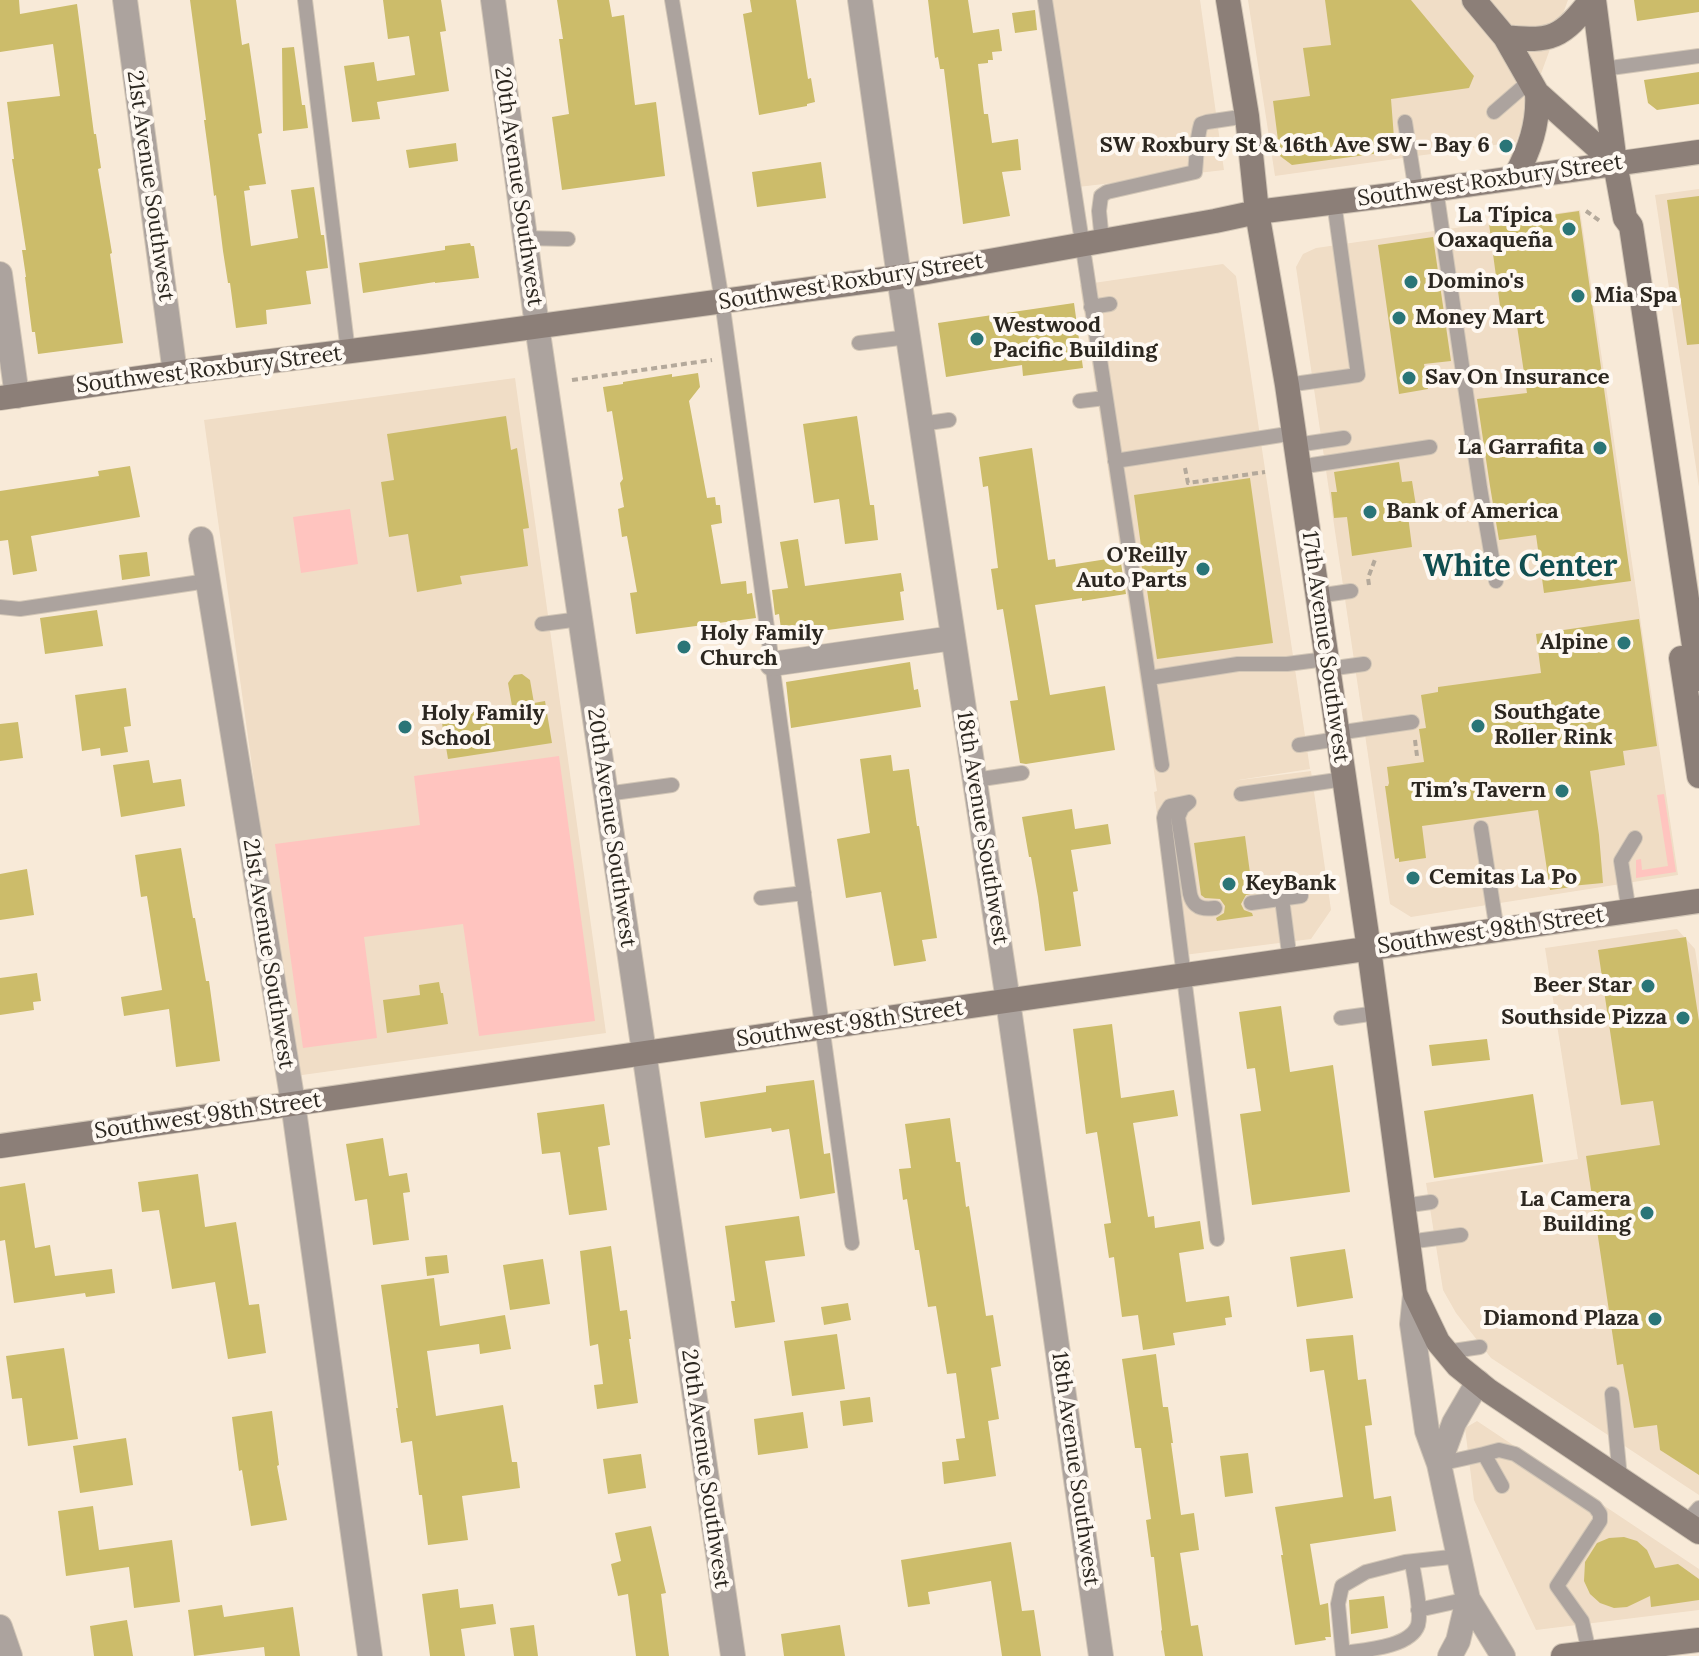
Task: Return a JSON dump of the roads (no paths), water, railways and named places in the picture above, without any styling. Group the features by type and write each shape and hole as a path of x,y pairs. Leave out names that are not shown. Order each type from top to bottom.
{"main road":[{"name":"17th Avenue Southwest","path":"1228,0 1247,116 1257,212 1287,385 1369,949 1415,1294 1442,1347"},
{"path":"1474,0 1505,37 1534,87 1615,163"},
{"path":"1505,37 1533,41 1554,36 1575,22 1592,0"},
{"path":"1592,0 1615,163 1616,222 1699,776"},
{"path":"1515,177 1537,123 1534,87"},
{"name":"Southwest Roxbury Street","path":"8,397 899,277 1257,212 1699,152"},
{"path":"1616,222 1631,226 1699,679"},
{"name":"Southwest 98th Street","path":"0,1146 1699,901"},
{"path":"1442,1347 1458,1366 1489,1391 1620,1478 1695,1521"},
{"path":"1563,1656 1688,1646"}],"street":[{"name":"21st Avenue Southwest","path":"125,0 175,373"},
{"name":"20th Avenue Southwest","path":"493,0 537,326 733,1656"},
{"name":"18th Avenue Southwest","path":"860,0 1101,1656"},
{"path":"0,274 8,397"},
{"name":"21st Avenue Southwest","path":"201,539 293,1103 370,1656"},
{"path":"772,664 953,638"},
{"name":"17th Avenue Southwest","path":"1415,1294 1412,1324 1427,1431 1439,1464 1468,1599 1503,1656"},
{"path":"1439,1464 1454,1423 1478,1382"},
{"name":"17th Avenue Southwest","path":"1450,1656 1458,1641 1468,1599"},
{"path":"0,1627 10,1656"}],"lane":[{"path":"305,0 348,352"},
{"path":"672,0 722,301 741,395 772,664 852,1243"},
{"path":"1045,0 1091,242 1091,307 1162,765"},
{"path":"1603,69 1699,56"},
{"path":"1494,112 1534,87"},
{"path":"1091,242 1101,196 1195,172 1196,139 1201,124 1247,116"},
{"path":"1405,122 1426,191 1496,581"},
{"path":"1287,385 1358,375 1334,202"},
{"path":"525,238 568,239"},
{"path":"1091,307 1110,304"},
{"path":"859,343 908,337"},
{"path":"1080,401 1105,398"},
{"path":"921,424 949,420"},
{"path":"1296,451 1344,438"},
{"path":"1115,461 1427,443"},
{"path":"0,607 20,609 207,581"},
{"path":"1317,596 1351,591"},
{"path":"542,624 580,619"},
{"path":"1149,678 1238,664 1364,664"},
{"path":"1299,745 1338,736 1413,730"},
{"path":"975,780 1022,773"},
{"path":"1241,794 1344,779"},
{"path":"606,794 672,785"},
{"path":"1215,908 1202,909 1191,899 1178,817 1189,802 1170,806 1164,818 1217,1239"},
{"path":"1481,828 1497,931"},
{"path":"1629,912 1621,861 1635,838"},
{"path":"761,898 804,893"},
{"path":"1251,903 1301,896"},
{"path":"1282,899 1290,961"},
{"path":"1341,1018 1377,1013"},
{"path":"1403,1206 1431,1202"},
{"path":"1408,1242 1461,1235"},
{"path":"1442,1347 1480,1347"},
{"path":"1612,1394 1620,1478"},
{"path":"1439,1464 1499,1450 1515,1454 1595,1507 1600,1521 1557,1586 1582,1621 1589,1652"},
{"path":"1484,1454 1502,1486"},
{"path":"1412,1562 1418,1610 1417,1626 1409,1637 1395,1644 1343,1655 1338,1604 1342,1586 1366,1572 1412,1562 1460,1556"},
{"path":"1418,1610 1468,1599"}],"place":[{"name":"SW Roxbury St & 16th Ave SW - Bay 6","path":"1506,146"},
{"name":"La Típica Oaxaqueña","path":"1569,229"},
{"name":"Domino's","path":"1411,282"},
{"name":"Mia Spa","path":"1578,296"},
{"name":"Money Mart","path":"1399,318"},
{"name":"Westwood Pacific Building","path":"977,339"},
{"name":"Sav On Insurance","path":"1409,378"},
{"name":"La Garrafita","path":"1600,448"},
{"name":"Bank of America","path":"1370,512"},
{"name":"O'Reilly Auto Parts","path":"1203,569"},
{"name":"Alpine","path":"1624,643"},
{"name":"Holy Family Church","path":"684,647"},
{"name":"Southgate Roller Rink","path":"1478,726"},
{"name":"Holy Family School","path":"405,727"},
{"name":"Tim’s Tavern","path":"1562,791"},
{"name":"Cemitas La Po","path":"1413,878"},
{"name":"KeyBank","path":"1229,884"},
{"name":"Beer Star","path":"1648,986"},
{"name":"Southside Pizza","path":"1683,1018"},
{"name":"La Camera Building","path":"1647,1213"},
{"name":"Diamond Plaza","path":"1655,1319"}],"district":[{"name":"White Center","path":"1520,567"}]}
